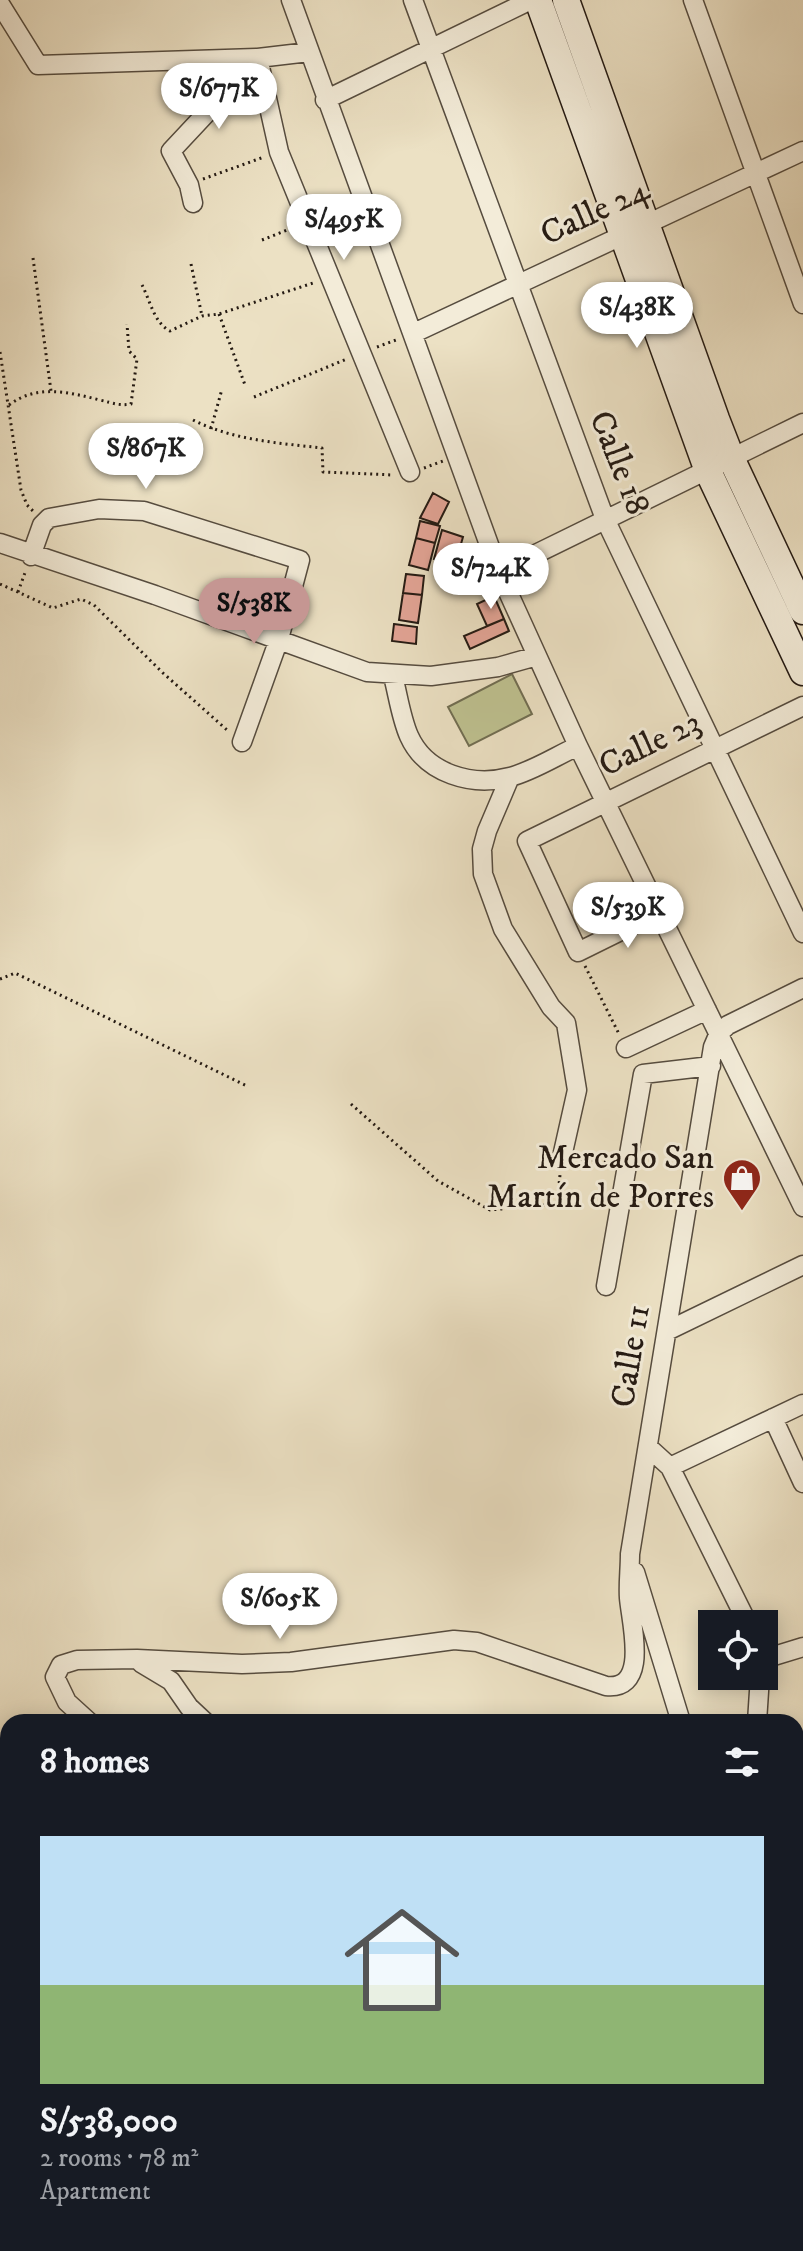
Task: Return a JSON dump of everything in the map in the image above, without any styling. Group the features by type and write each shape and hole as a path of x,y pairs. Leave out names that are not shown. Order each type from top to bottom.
{"main road":[{"path":"538,0 732,460 803,611"},
{"path":"566,0 708,471 803,672"}],"street":[{"path":"291,0 499,572 578,746 803,1207"},
{"name":"Calle 18","path":"413,0 515,285 605,519 803,933"},
{"path":"325,100 531,0"},
{"path":"693,0 803,304"},
{"path":"0,4 38,65 258,58 309,52"},
{"path":"258,58 279,152 410,472"},
{"path":"191,194 171,151 229,89 237,85 263,84"},
{"name":"Calle 24","path":"414,333 803,151"},
{"path":"499,572 803,423"},
{"path":"31,556 42,525 49,518 99,509 144,511 300,560 279,639 242,742"},
{"path":"0,543 367,672 431,676 498,667 537,656"},
{"path":"393,676 409,736 424,758 443,772 474,780 510,777 578,746"},
{"name":"Calle 23","path":"578,952 527,841 803,706"},
{"path":"510,777 487,831 482,849 483,874 503,929 551,1007 566,1023 577,1090 562,1157"},
{"path":"578,952 659,912"},
{"path":"719,1033 728,1025 803,988"},
{"path":"626,1048 707,1010"},
{"name":"Calle 11","path":"137,1659 242,1664 291,1662 454,1640 477,1642 606,1686 620,1684 630,1675 636,1659 629,1595 630,1554 713,1047 719,1033"},
{"path":"606,1286 625,1163 643,1074 711,1066"},
{"path":"667,1331 803,1265"},
{"path":"670,1467 803,1404"},
{"path":"773,1418 803,1483"},
{"path":"648,1447 661,1455 670,1467 741,1610"},
{"path":"630,1554 679,1714"},
{"path":"778,1655 803,1647"},
{"path":"82,1714 59,1690 55,1677 61,1665 77,1660 137,1659 171,1681 196,1714"},
{"path":"758,1714 759,1690"}],"path":[{"path":"191,194 279,152"},
{"path":"262,240 306,223"},
{"path":"33,258 51,391"},
{"path":"191,264 202,316"},
{"path":"142,285 149,304 165,329 170,331 202,316 219,314 328,278"},
{"path":"219,314 245,385"},
{"path":"9,405 24,394 51,391 119,406 131,404 137,359 129,351 127,324"},
{"path":"254,397 414,333"},
{"path":"0,352 21,490 27,505 35,513 49,518"},
{"path":"211,429 222,389"},
{"path":"193,420 211,429 263,442 322,448 323,472 394,475 456,457"},
{"path":"18,592 31,556"},
{"path":"0,584 53,608 81,599 94,605 163,673 242,742"},
{"path":"578,952 626,1048"},
{"path":"0,979 15,973 247,1086"},
{"path":"351,1104 438,1181 490,1210 557,1204 562,1157 625,1163"}],"green space":[{"path":"512,674 532,714 469,746 448,707"}],"building":[{"path":"433,493 449,502 438,524 420,518"},
{"path":"420,521 440,526 435,543 416,538"},
{"path":"442,530 463,537 455,565 434,559"},
{"path":"416,538 435,543 428,570 409,565"},
{"path":"406,574 424,576 422,595 403,593"},
{"path":"403,593 422,595 418,623 399,620"},
{"path":"494,596 504,619 487,626 477,604"},
{"path":"504,619 509,631 470,649 464,636"},
{"path":"394,624 417,627 416,644 392,641"}],"place":[{"name":"Mercado San Martín de Porres","path":"742,1212"}]}
